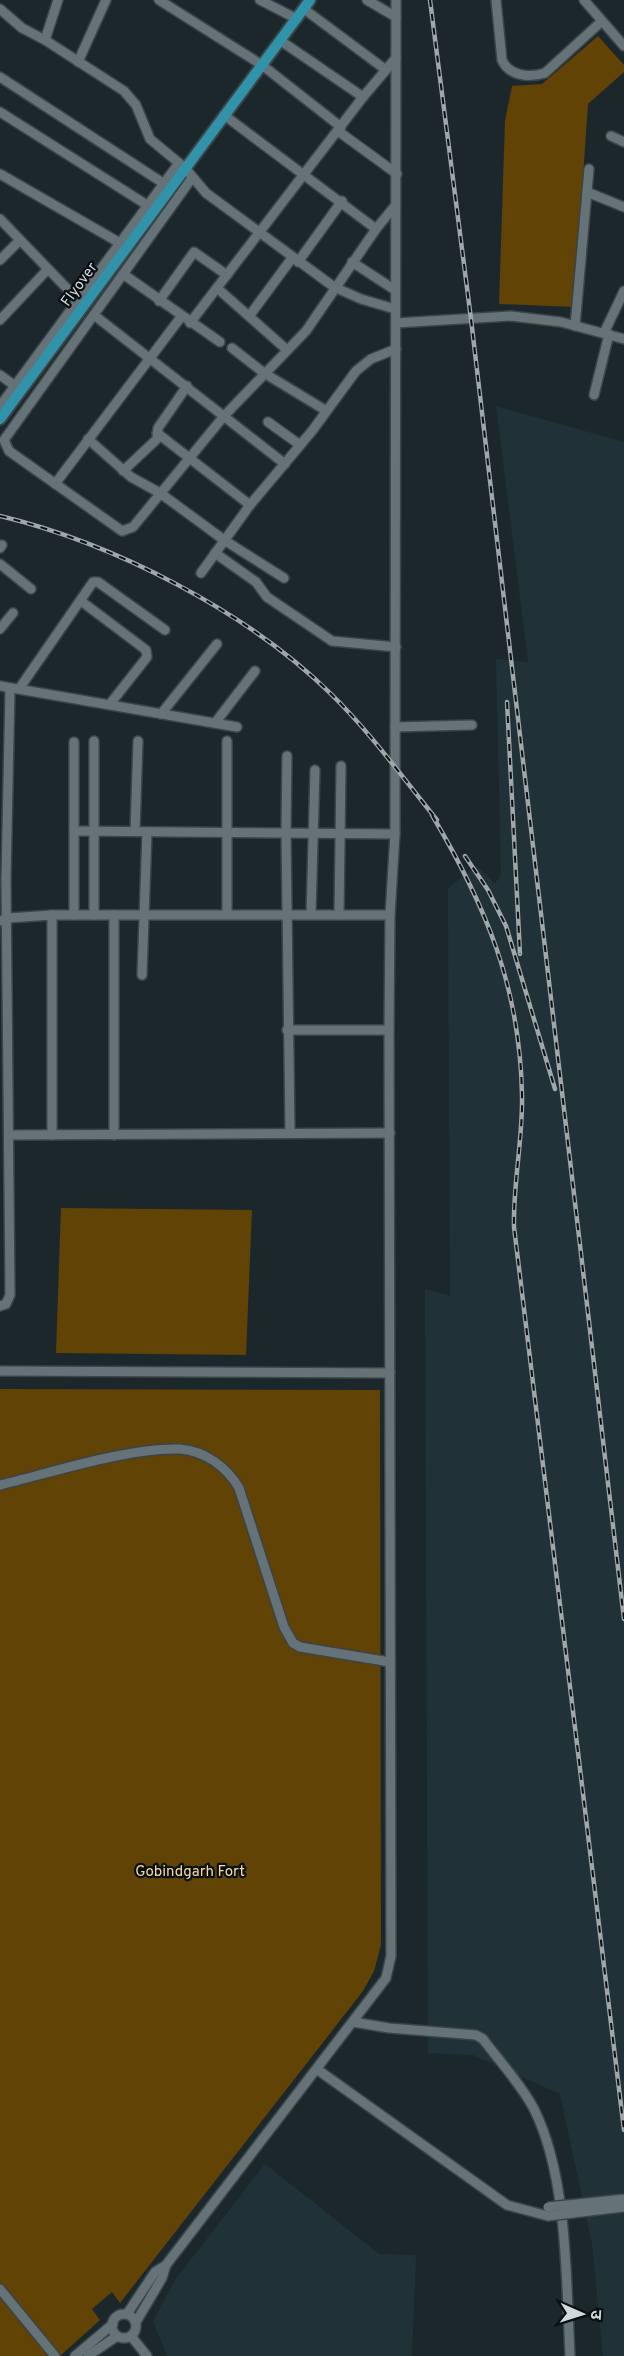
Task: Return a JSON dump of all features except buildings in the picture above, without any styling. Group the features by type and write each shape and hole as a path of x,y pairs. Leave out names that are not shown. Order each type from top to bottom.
{"main road":[{"name":"Flyover","path":"0,419 165,187 281,41 308,3"}],"street":[{"path":"45,40 58,0"},
{"path":"78,62 105,0"},
{"path":"159,0 262,65 397,174"},
{"path":"260,0 297,18"},
{"path":"367,0 396,17"},
{"path":"386,0 386,11"},
{"path":"75,2356 112,2324 116,2317 127,2314 155,2272 166,2265 318,2070 386,1978 391,1956 389,1030 390,915 395,834 396,0"},
{"path":"496,0 501,60 505,67 518,74 545,73 602,21"},
{"path":"584,0 624,46"},
{"path":"308,3 386,70"},
{"path":"0,9 22,28 45,40 129,95 136,105 150,139 182,166 206,193 259,234 334,287 361,299 395,309"},
{"path":"616,36 624,28"},
{"path":"281,41 363,98"},
{"path":"190,323 396,58"},
{"path":"0,77 165,187 147,205 0,406"},
{"path":"0,112 147,205"},
{"path":"224,114 342,201 376,229"},
{"path":"611,136 624,142"},
{"path":"575,326 589,169"},
{"path":"0,174 120,243"},
{"path":"192,178 94,315 3,433 4,444 9,451 118,529 125,531 133,527 224,416 286,349 306,331 334,287 394,207"},
{"path":"587,192 624,207"},
{"path":"250,315 342,201"},
{"path":"0,219 79,301"},
{"path":"0,260 20,240"},
{"path":"159,301 194,252 227,275"},
{"path":"352,262 395,290"},
{"path":"0,320 48,269"},
{"path":"123,274 181,317 220,342"},
{"path":"217,288 286,349"},
{"path":"594,395 607,334 624,291"},
{"path":"94,315 285,464"},
{"path":"396,323 511,316 575,326 624,339"},
{"path":"55,484 149,356 181,317"},
{"path":"232,348 264,373 325,410"},
{"path":"201,573 250,505 364,364 396,349"},
{"path":"0,375 15,386"},
{"path":"123,471 157,439 159,426 187,386"},
{"path":"268,422 300,445"},
{"path":"158,433 250,505"},
{"path":"88,439 123,471 160,492 224,540 284,578"},
{"path":"215,553 256,582 267,597 332,641 396,647"},
{"path":"0,564 31,589"},
{"path":"0,1306 6,1304 10,1295 10,1135 3,878 9,760 9,688 81,601 90,585 98,582 165,630"},
{"path":"81,601 144,647 147,654 110,704"},
{"path":"0,628 13,613"},
{"path":"161,714 217,644"},
{"path":"215,723 255,671"},
{"path":"9,688 237,727"},
{"path":"395,727 472,725"},
{"path":"94,741 94,915"},
{"path":"135,831 138,741"},
{"path":"227,741 225,830 227,914"},
{"path":"74,742 74,915"},
{"path":"287,756 285,832 290,1133"},
{"path":"0,772 9,760"},
{"path":"339,915 341,766"},
{"path":"311,914 315,770"},
{"path":"74,831 225,830 395,834"},
{"path":"142,975 147,832"},
{"path":"4,919 52,915 390,915"},
{"path":"52,915 52,1135"},
{"path":"114,915 114,1134"},
{"path":"287,1030 389,1030"},
{"path":"10,1135 390,1133"},
{"path":"0,1371 390,1373"},
{"path":"0,1485 153,1451 181,1449 197,1453 225,1469 239,1488 284,1627 293,1643 312,1651 390,1662"},
{"path":"353,2022 389,2028 476,2035 483,2039 528,2099 540,2123 559,2192 570,2356"},
{"path":"318,2070 507,2205 545,2212 624,2207"},
{"path":"545,2212 624,2199"},
{"path":"112,2324 117,2336 123,2338 131,2336 136,2330 136,2322 162,2278 166,2265"},
{"path":"0,2289 55,2356"},
{"path":"127,2314 136,2322"},
{"path":"88,2356 117,2336"},
{"path":"131,2336 147,2356"}],"shaded area":[{"path":"496,406 624,442 624,2356 603,2356 592,2243 560,2094 473,2055 428,2053 425,1289 450,1296 448,888 477,866 495,884 501,874 496,659 528,662"},
{"path":"265,2164 379,2254 416,2255 412,2356 167,2356 153,2321 175,2280"}],"green space":[{"path":"598,36 624,65 624,72 588,104 574,307 499,304 505,121 512,86 542,84"},
{"path":"61,1208 252,1210 246,1355 56,1353"},
{"name":"Gobindgarh Fort","path":"0,1389 380,1390 381,1945 374,1971 363,1991 120,2303 112,2292 92,2309 100,2320 60,2356 0,2356"}],"railway":[{"path":"430,0 471,319 624,1619"},
{"path":"0,516 43,528 133,563 177,584 260,635 298,664 331,694 373,739 437,820"},
{"path":"507,702 520,954"},
{"path":"432,815 469,882 484,915 507,983 515,1018 522,1095 514,1227 624,2130"},
{"path":"465,856 488,890 506,926 555,1089"}]}
